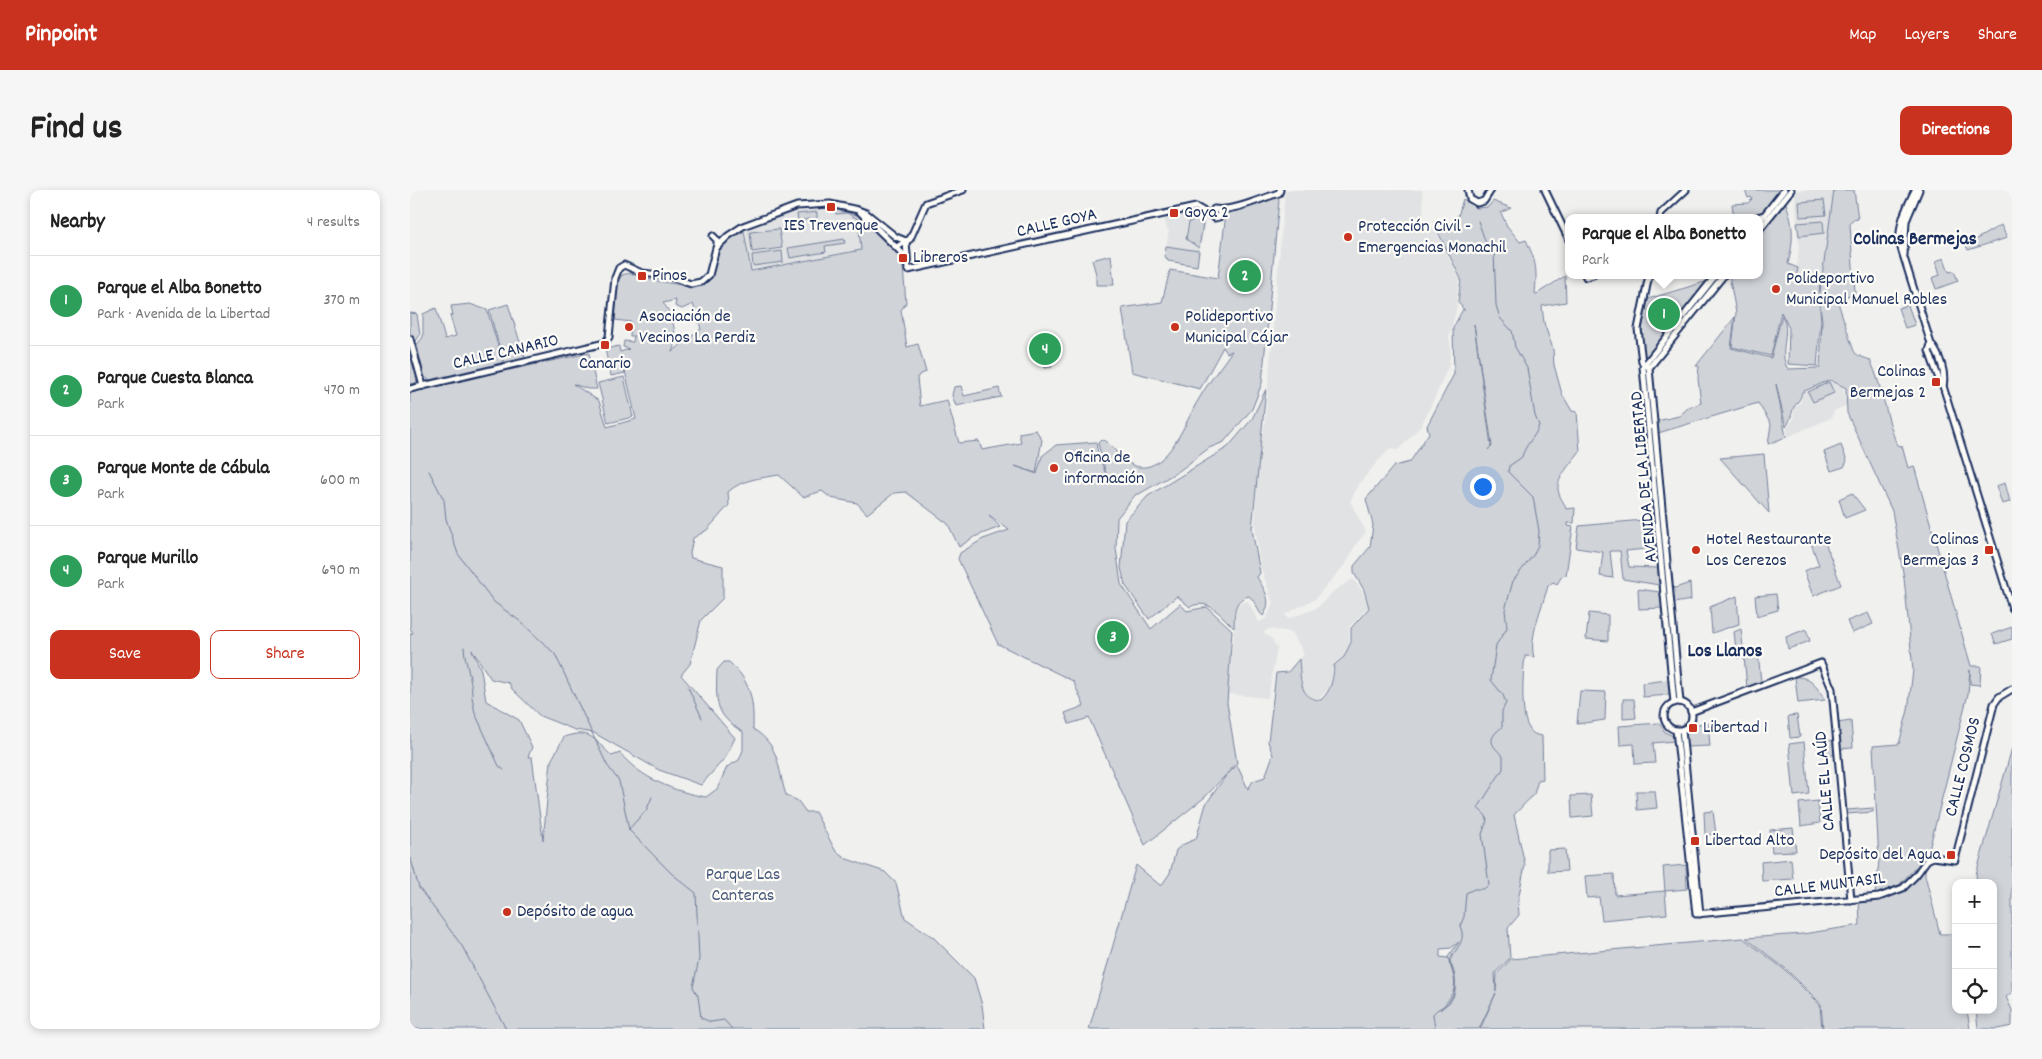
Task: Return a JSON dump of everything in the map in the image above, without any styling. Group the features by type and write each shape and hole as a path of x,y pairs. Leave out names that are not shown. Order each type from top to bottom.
{"street":[{"path":"897,247 914,233 926,203 964,190"},
{"path":"1468,190 1470,199 1477,203 1485,200 1491,190"},
{"path":"1545,190 1565,232"},
{"path":"1661,214 1686,190"},
{"path":"1764,216 1784,190"},
{"path":"1763,224 1791,190"},
{"path":"1914,190 1899,232 1900,245 1931,344 1936,350 1945,377 1943,386 2012,608"},
{"path":"1904,255 1906,221 1919,190"},
{"name":"CALLE GOYA","path":"906,259 908,270 1196,207 1218,218 1219,211 1279,192"},
{"path":"716,248 728,236 743,226 797,206 830,204 866,213 896,237 906,241"},
{"path":"858,210 885,238 897,247 906,259"},
{"path":"1764,216 1771,215"},
{"path":"713,236 717,240 716,248"},
{"path":"906,241 906,259"},
{"name":"CALLE CANARIO","path":"410,389 590,347 608,340 615,278 619,268 624,265 642,273 668,276 687,283 698,283 704,280 711,272 716,248"},
{"path":"1648,279 1638,329 1642,362 1647,366 1713,279"},
{"name":"AVENIDA DE LA LIBERTAD","path":"1677,703 1647,366 1721,279"},
{"path":"410,339 423,386"},
{"name":"CALLE EL LAÚD","path":"1691,712 1821,663 1831,684 1851,900"},
{"name":"CALLE COSMOS","path":"1955,860 1994,704 1999,697 2012,689"},
{"path":"1677,703 1687,706 1691,712 1692,721 1682,730 1669,727 1664,718 1667,708 1677,703"},
{"path":"1676,730 1698,914"},
{"path":"1682,730 1698,914"},
{"name":"CALLE MUNTASIL","path":"1698,914 1878,897 1898,890 1916,875 1927,860 1932,857 1955,860"}],"shaded area":[{"path":"1285,190 1422,190 1424,219 1436,232 1459,278 1456,311 1449,336 1451,351 1448,367 1421,426 1398,450 1390,449 1377,462 1360,483 1350,501 1366,532 1356,544 1347,562 1315,599 1285,614 1288,619 1317,608 1335,590 1353,579 1362,591 1368,607 1349,627 1349,644 1344,656 1333,664 1331,685 1319,699 1308,696 1303,691 1299,659 1304,654 1292,632 1269,629 1263,633 1271,638 1277,648 1268,698 1227,694 1237,604 1248,601 1259,622 1267,618 1273,603 1260,565 1255,523 1258,465 1265,422"},
{"path":"1798,190 1834,190 1827,246 1820,280 1796,277 1799,248 1795,193"},
{"path":"813,208 847,211 857,215 861,250 751,270 745,231 782,215"},
{"path":"1194,210 1205,223 1197,266 1168,261 1165,256 1169,229 1167,229 1164,216"},
{"path":"1830,381 1843,388 1847,405 1834,411 1831,418 1787,437 1787,428 1793,420 1795,407 1801,402 1803,393"}],"green space":[{"path":"1745,190 1780,190 1764,211 1751,214 1733,214 1732,204 1748,203 1752,199 1751,197 1748,198"},
{"path":"1834,190 1854,190 1858,219 1853,220 1850,224 1855,293 1837,300 1855,353 1870,360 1897,445 1902,446 1908,468 1914,466 1971,666 1981,666 1980,685 1970,684 1970,670 1968,694 1928,854 1899,885 1875,895 1879,861 1873,746 1899,744 1908,710 1913,670 1904,578 1892,511 1847,413 1846,388 1830,380 1802,392 1786,427 1776,384 1786,437 1768,444 1771,424 1758,403 1658,433 1657,421 1679,416 1688,408 1701,403 1698,379 1699,366 1696,366 1735,317 1731,348 1771,358 1782,315 1786,328 1784,356 1788,369 1820,368 1822,321 1819,298"},
{"name":"Parque Las Canteras","path":"1277,196 1279,200 1262,383 1252,409 1224,442 1209,448 1179,471 1136,494 1117,518 1116,548 1121,584 1151,629 1180,604 1187,611 1207,607 1232,630 1227,703 1237,763 1205,797 1145,845 1089,718 1069,724 1065,713 1084,706 1073,681 998,644 958,559 960,553 983,539 1009,530 989,515 1000,527 974,537 959,547 948,524 906,492 894,493 867,514 857,503 831,498 822,491 803,497 779,475 739,484 728,492 729,505 707,530 693,538 690,553 691,558 723,566 723,598 701,620 690,664 681,675 735,738 725,758 701,785 659,770 594,733 575,730 540,716 512,689 509,683 491,679 472,650 481,670 486,701 519,720 532,747 528,757 532,757 543,840 551,761 564,737 580,734 591,737 612,756 620,753 628,762 648,777 682,792 706,797 717,789 727,767 739,760 743,750 743,732 727,720 722,713 717,699 717,670 724,662 729,662 747,684 752,701 753,729 769,743 777,758 786,795 798,801 806,812 815,812 835,850 847,859 885,872 896,883 905,918 933,937 974,978 982,1005 985,1029 410,1029 410,634 413,633 410,628 410,391 589,353 597,389 588,389 573,384 599,401 607,427 636,419 623,362 625,373 611,376 605,349 619,346 620,352 629,349 623,347 624,341 633,342 634,336 630,336 631,322 615,320 618,281 622,275 632,274 667,283 701,286 711,278 718,254 724,243 744,231 751,271 861,250 858,219 847,213 836,214 833,209 861,216 881,238 902,254 906,303 901,310 907,347 918,344 926,372 917,378 920,406 947,400 959,443 979,441 982,450 1021,443 1019,433 1036,430 1042,440 1036,473 1015,466 1037,474 1042,456 1056,445 1096,442 1098,454 1106,474 1098,443 1101,440 1106,441 1134,466 1149,466 1159,461 1175,443 1209,382 1232,351 1227,353 1223,347 1200,389 1132,372 1122,308 1162,302 1170,270 1218,278 1226,213","holes":["676,300 675,306 682,309 693,304 701,329 672,352 675,340 674,327 670,314 663,303"]},
{"path":"1463,199 1477,208 1488,207 1493,201 1511,208 1501,213 1507,226 1520,242 1526,240 1530,248 1535,266 1535,295 1565,276 1566,302 1542,306 1544,323 1553,349 1554,365 1562,394 1572,411 1577,412 1580,451 1558,484 1558,489 1566,509 1575,508 1574,523 1568,523 1568,526 1573,527 1566,575 1562,576 1557,584 1553,582 1548,586 1534,631 1534,657 1525,656 1524,714 1531,732 1542,736 1543,779 1538,780 1534,794 1514,815 1525,865 1518,900 1519,915 1508,928 1510,958 1495,973 1496,992 1497,974 1511,959 1743,938 1785,970 1820,1005 1822,1029 1480,1029 1496,993 1479,1029 1089,1029 1136,865 1161,886 1170,873 1176,850 1196,839 1206,804 1225,777 1237,765 1248,789 1253,781 1265,777 1273,755 1268,742 1276,673 1288,672 1299,659 1302,686 1308,696 1321,700 1328,692 1334,665 1344,657 1351,642 1351,628 1369,608 1364,590 1354,573 1354,566 1370,547 1373,525 1366,499 1394,466 1410,462 1429,433 1427,426 1454,374 1453,328 1463,309 1465,311 1458,302 1461,279 1437,230 1455,227","holes":["1474,324 1492,446 1488,450 1491,446","1459,942 1448,957 1454,972 1455,980 1448,958 1440,957 1440,949 1451,948","1455,980 1451,998 1440,1010 1450,997"]},
{"path":"1824,200 1826,215 1800,217 1799,202"},
{"name":"Polideportivo Municipal Manuel Robles","path":"1786,203 1791,219 1792,233 1788,264 1798,268 1796,277 1820,280 1821,320 1817,366 1788,364 1789,328 1781,312 1771,356 1732,347 1736,313 1730,279 1763,279 1763,231"},
{"path":"817,212 817,218 798,221 797,214"},
{"path":"1198,218 1203,223 1199,248 1186,239 1189,222"},
{"path":"1823,221 1824,233 1799,236 1797,223"},
{"path":"2001,225 2007,238 1968,250 1966,245"},
{"path":"779,229 782,248 752,252 750,232"},
{"path":"844,239 845,243 825,246 826,252 790,258 788,248"},
{"path":"1166,246 1199,251 1197,266 1168,261 1165,256"},
{"path":"782,251 783,262 753,266 752,255"},
{"path":"1111,255 1114,285 1096,285 1096,274 1092,260"},
{"path":"1944,258 1949,272 1954,271 1958,281 1936,289 1932,278 1940,275 1936,261"},
{"path":"1708,281 1650,357 1644,355 1642,330 1648,299"},
{"path":"470,304 487,310 503,362 467,373 429,380 424,376 417,345 423,337 423,314 436,308 445,339 456,336 450,316 453,315 451,306"},
{"path":"508,304 525,358 504,363 489,310"},
{"path":"1908,305 1915,325 1905,328 1898,308"},
{"path":"410,313 417,314 420,335 416,341 410,333"},
{"path":"1044,330 1052,367 1045,368 1038,332"},
{"path":"410,349 418,378 416,383 410,384"},
{"path":"624,377 633,417 608,423 598,383"},
{"path":"1829,382 1834,393 1813,402 1808,392"},
{"path":"961,386 964,396 999,388 1001,397 956,406 952,395 954,387"},
{"path":"1266,389 1252,529 1260,573 1257,577 1268,601 1266,611 1263,616 1249,596 1244,598 1237,604 1234,628 1209,606 1203,604 1190,607 1177,596 1149,619 1125,585 1121,568 1125,521 1148,496 1228,447 1252,419"},
{"path":"1841,445 1847,461 1844,467 1831,471 1824,452"},
{"path":"1764,454 1769,513 1720,458"},
{"path":"2005,483 2010,502 2002,504 1996,486"},
{"path":"1852,493 1865,510 1845,518 1839,499"},
{"path":"1653,519 1656,548 1626,551 1629,567 1658,568 1659,585 1623,579 1620,551 1610,551 1613,578 1600,576 1603,552 1576,548 1579,526"},
{"path":"1822,534 1841,585 1813,596 1804,571 1819,565 1809,538"},
{"path":"1690,583 1691,600 1674,603 1672,589"},
{"path":"1638,589 1660,592 1662,608 1639,609"},
{"path":"1776,594 1778,610 1757,616 1755,596"},
{"path":"1737,596 1739,624 1712,633 1710,607"},
{"path":"1589,613 1608,615 1608,641 1586,639"},
{"path":"1868,613 1873,624 1852,633 1847,621"},
{"path":"2012,627 2012,639 1996,644 1992,634"},
{"path":"1741,629 1744,656 1758,652 1761,682 1747,687 1744,657 1737,658 1734,632"},
{"path":"1806,629 1810,641 1788,649 1786,637"},
{"path":"1795,677 1805,678 1809,681 1825,700 1798,703"},
{"path":"1668,680 1669,695 1643,697 1642,683"},
{"path":"1580,691 1606,692 1605,720 1577,724"},
{"path":"1623,699 1634,699 1636,718 1623,719"},
{"path":"1797,715 1800,737 1790,738 1788,716"},
{"path":"1851,721 1853,748 1839,749 1837,723"},
{"path":"1659,723 1665,732 1673,736 1674,741 1653,743 1655,763 1635,764 1634,744 1620,745 1619,726"},
{"path":"1708,723 1710,746 1686,747 1685,735 1697,724"},
{"path":"1833,740 1834,755 1822,756 1820,742"},
{"path":"1804,742 1809,794 1794,796 1789,744"},
{"path":"2012,748 2012,992 2006,997 2012,1010 2012,1026 1997,1029 1978,1029 1976,1014 1997,1014 1997,879 1977,879 1976,874"},
{"path":"1636,791 1655,791 1657,808 1637,810"},
{"path":"1591,795 1593,816 1572,818 1571,796"},
{"path":"1818,801 1820,823 1801,826 1799,803"},
{"path":"1873,808 1873,812 1847,814 1847,810"},
{"path":"1713,811 1716,834 1705,835 1704,812"},
{"path":"1793,828 1796,851 1772,852 1770,830"},
{"path":"1565,849 1567,871 1548,872 1548,850"},
{"path":"1791,859 1793,879 1762,881 1761,862"},
{"path":"1686,865 1687,889 1665,891 1663,867"},
{"path":"1925,866 1925,875 1940,934 1952,934 1952,1014 1968,1014 1970,1029 1823,1029 1821,1004 1786,969 1746,938 1803,934 1860,925 1859,901 1879,898 1896,892"},
{"path":"1614,874 1615,895 1665,891 1667,914 1602,920 1599,897 1587,898 1585,876"}],"waterway":[{"path":"1435,1029 1433,1014 1451,1001 1454,996 1455,985 1449,962 1460,944 1462,936 1460,926 1464,917 1466,893 1474,889 1484,889 1489,884 1482,834 1487,821 1486,816 1478,808 1503,769 1503,756 1493,745 1492,738 1502,727 1502,711 1506,703 1503,695 1491,680 1496,645 1507,628 1505,610 1513,581 1534,554 1538,545 1539,531 1533,497 1508,472 1509,466 1522,457 1525,448 1536,433 1539,425 1535,416 1527,368 1515,347 1512,331 1500,318 1496,305 1494,251 1486,243 1478,221"},
{"path":"429,471 444,500 446,519 458,554 494,602 521,622 555,654 607,765 619,781 629,830 671,873 696,893 699,959 693,987 698,996 701,1018 711,1022 724,1020 732,1029"},
{"path":"464,647 472,695"},
{"path":"688,687 702,718"},
{"path":"472,697 475,713 499,766 504,770"},
{"path":"629,829 647,809 652,797"},
{"path":"410,856 419,888 462,946 506,1029"}],"place":[{"name":"IES Trevenque","path":"831,207"},
{"name":"Goya 2","path":"1174,213"},
{"name":"Protección Civil - Emergencias Monachil","path":"1348,237"},
{"name":"Libreros","path":"903,258"},
{"name":"Pinos","path":"642,276"},
{"name":"Parque Cuesta Blanca","path":"1245,276"},
{"name":"Polideportivo Municipal Manuel Robles","path":"1776,289"},
{"name":"Parque el Alba Bonetto","path":"1664,314"},
{"name":"Asociación de Vecinos La Perdiz","path":"629,327"},
{"name":"Polideportivo Municipal Cájar","path":"1175,327"},
{"name":"Canario","path":"605,345"},
{"name":"Parque Murillo","path":"1045,349"},
{"name":"Colinas Bermejas 2","path":"1936,382"},
{"name":"Oficina de información","path":"1054,468"},
{"name":"Hotel Restaurante Los Cerezos","path":"1696,550"},
{"name":"Colinas Bermejas 3","path":"1989,550"},
{"name":"Parque Monte de Cábula","path":"1113,637"},
{"name":"Libertad 1","path":"1693,728"},
{"name":"Libertad Alto","path":"1695,841"},
{"name":"Depósito del Agua","path":"1951,855"},
{"name":"Depósito de agua","path":"507,912"}],"district":[{"name":"Colinas Bermejas","path":"1915,240"},
{"name":"Los Llanos","path":"1725,652"}]}
